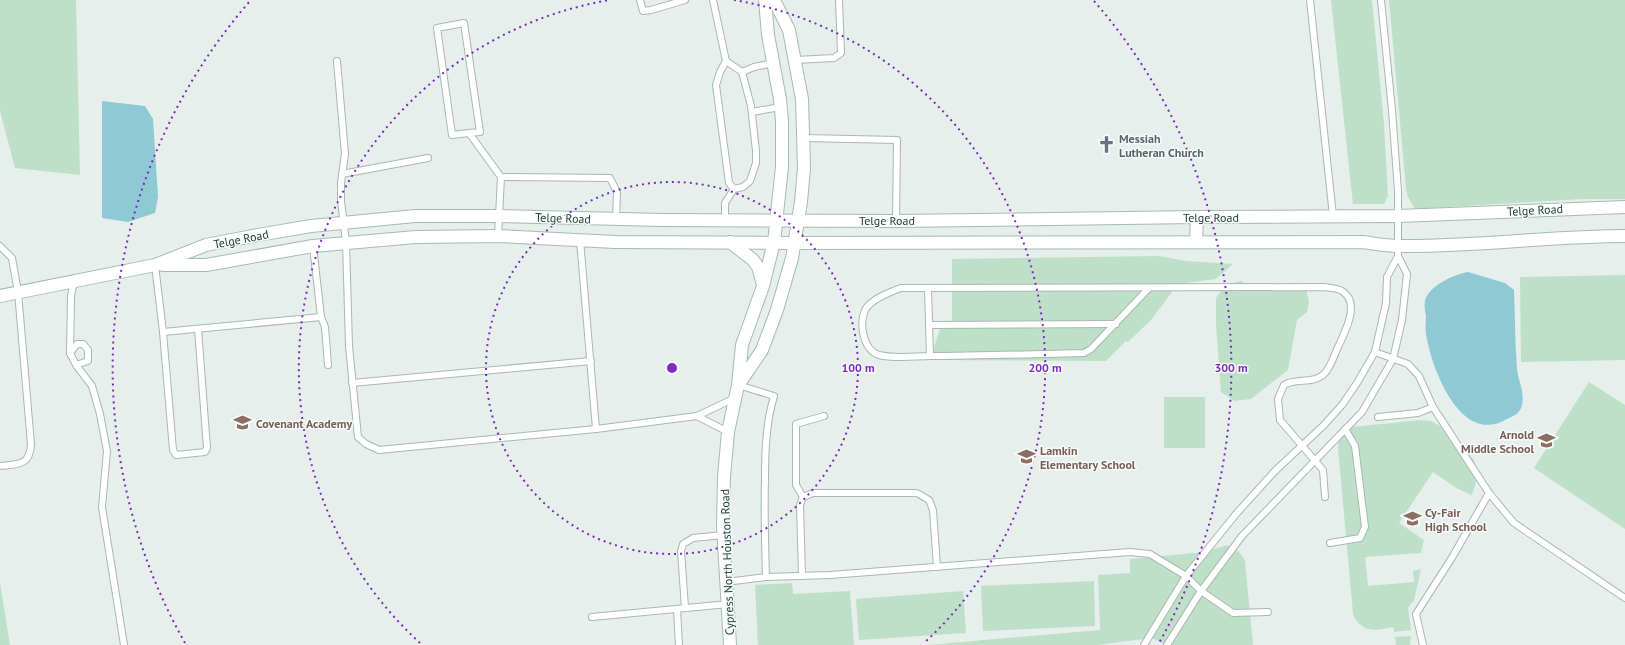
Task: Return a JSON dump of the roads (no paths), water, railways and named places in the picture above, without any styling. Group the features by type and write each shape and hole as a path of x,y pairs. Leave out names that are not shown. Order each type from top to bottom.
{"main road":[{"name":"Cypress North Houston Road","path":"730,645 724,535 724,477 728,432 738,385 742,345 763,286 774,242 782,167 782,121 774,63 768,35 765,0"},
{"name":"Cypress North Houston Road","path":"738,385 762,350 784,288 799,220 804,168 802,99 796,60 789,30 774,0"},
{"name":"Telge Road","path":"0,296 155,265 206,245 343,222 416,216 896,221 1398,216 1625,207"},
{"path":"1196,242 1197,217"},
{"name":"Telge Road","path":"155,265 206,265 313,246 416,237 498,236 614,242 795,243 1363,242 1398,251 1592,236 1625,236"},
{"path":"730,242 754,260 758,267 763,286"}],"lane":[{"path":"640,0 643,11 685,0"},
{"path":"713,0 726,61 716,84 730,182 734,189"},
{"path":"796,60 834,58 840,53 839,0"},
{"path":"1310,0 1332,216"},
{"path":"1167,645 1201,590 1242,536 1362,412 1393,359 1402,320 1407,274 1398,251 1398,216 1392,110 1381,0"},
{"path":"464,23 480,132 469,133 452,135 436,28 464,23"},
{"path":"337,61 345,154 342,174 341,201 346,242 349,346 358,437 366,444 379,450 596,429 696,416 736,397"},
{"path":"725,220 725,203 734,189 743,187 750,181 756,163 752,112 742,72 726,61"},
{"path":"742,72 754,67 774,63"},
{"path":"752,112 780,108"},
{"path":"469,133 501,176 498,236"},
{"path":"804,138 897,140 896,221"},
{"path":"342,174 428,158"},
{"path":"501,176 610,178 617,192 616,219"},
{"path":"580,240 596,429"},
{"path":"0,246 12,258 18,292 31,444 31,453 27,460 21,464 0,466"},
{"path":"313,246 321,317 325,327 328,364"},
{"path":"1144,645 1186,576 1236,514 1274,471 1324,425 1342,405 1357,383 1376,352 1386,303 1387,277 1398,251"},
{"path":"155,265 163,332 172,450 176,455 205,452 207,448 198,329"},
{"path":"74,281 71,296 70,353 76,365 92,386 102,422 107,451 102,507 124,645"},
{"path":"1149,288 1116,324 1091,349 1084,353 930,356 878,355 867,345 862,330 866,310 873,302 889,292 901,288 1324,287 1343,291 1348,297 1351,305 1350,316 1328,368 1323,375 1314,380 1299,380 1289,382 1284,385 1278,399 1280,420 1323,470 1325,497"},
{"path":"928,288 930,356"},
{"path":"163,332 321,317"},
{"path":"929,325 1116,324"},
{"path":"70,353 77,344 82,344 88,350 88,361 76,365"},
{"path":"1376,352 1408,364 1419,376 1433,407 1489,493 1514,522 1625,598"},
{"path":"352,383 591,361"},
{"path":"738,385 774,396 769,414 765,456 764,516 766,578"},
{"path":"1378,417 1418,413 1433,407"},
{"path":"696,416 728,432"},
{"path":"803,497 796,485 796,424 824,416"},
{"path":"1330,543 1360,538 1365,527 1356,446 1345,429"},
{"path":"802,576 800,505 803,497 813,493 917,493 929,500 933,510 937,566"},
{"path":"1423,645 1416,614 1453,556 1489,493"},
{"path":"685,608 681,552 683,544 693,538 724,535"},
{"path":"726,582 1130,552 1150,554 1186,576 1201,590 1233,613 1268,612"},
{"path":"592,617 728,604"},
{"path":"677,608 679,645"}],"water":[{"path":"102,101 145,106 153,119 158,197 155,213 128,222 102,218"},
{"path":"1468,272 1505,283 1514,290 1517,369 1523,400 1518,413 1505,420 1489,425 1474,422 1450,399 1434,365 1426,334 1425,301 1431,290 1449,278"}],"place":[{"name":"Messiah Lutheran Church","path":"1106,145"},
{"name":"Covenant Academy","path":"243,423"},
{"name":"Arnold Middle School","path":"1547,441"},
{"name":"Lamkin Elementary School","path":"1027,457"},
{"name":"Cy-Fair High School","path":"1412,519"}]}
